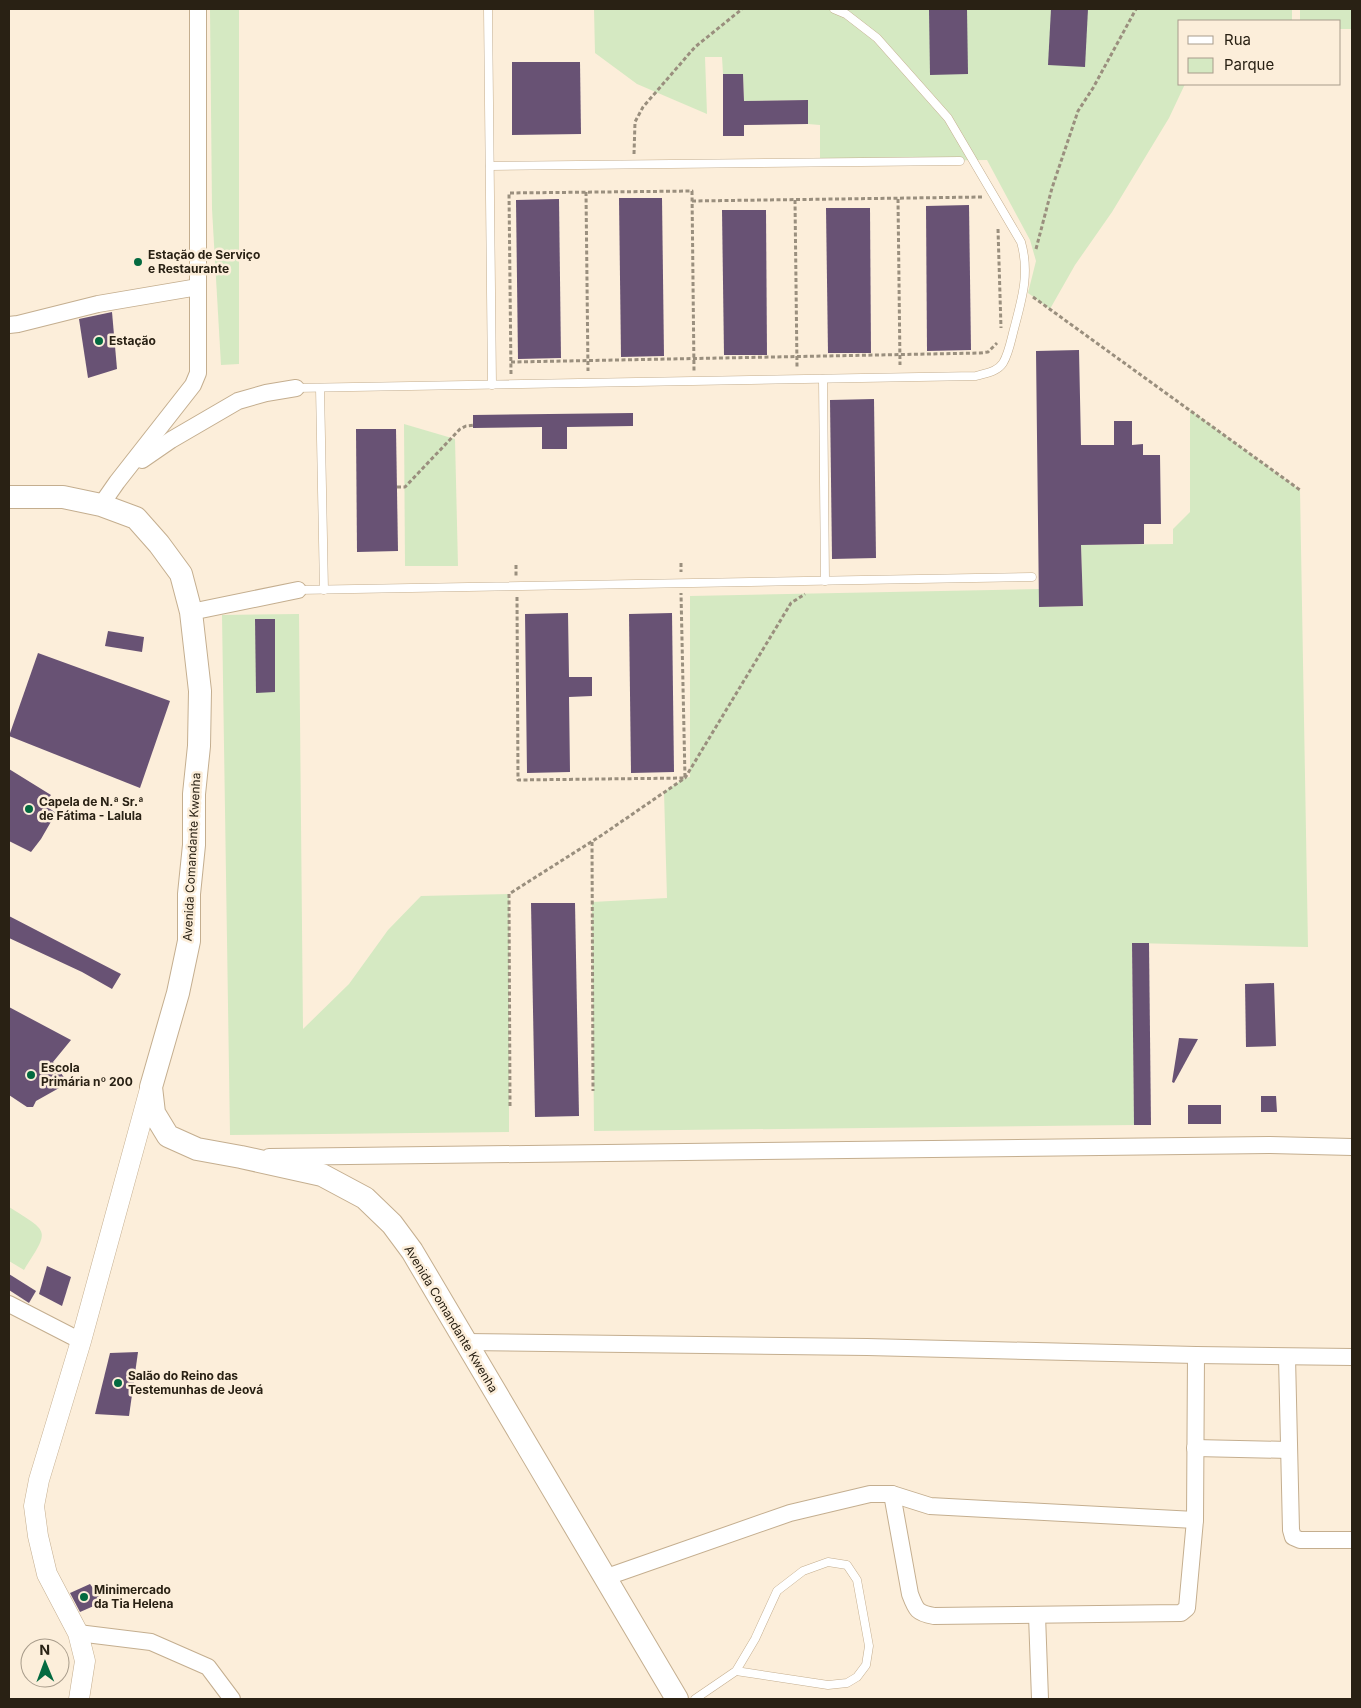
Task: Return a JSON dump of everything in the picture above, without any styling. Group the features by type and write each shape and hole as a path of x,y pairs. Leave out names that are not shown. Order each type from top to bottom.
{"main road":[{"name":"Avenida Comandante Kwenha","path":"9,497 63,497 101,505 136,518 159,544 181,574 191,612 200,691 200,737 194,794 194,845 189,941 178,993 151,1087 154,1113 168,1136 197,1149 322,1176 365,1198 392,1224 412,1250 677,1699"}],"street":[{"path":"101,505 193,385 198,373 198,9"},
{"path":"9,325 98,304 198,287"},
{"path":"125,472 171,440 238,401 266,393 296,388"},
{"path":"191,612 298,590"},
{"path":"79,1699 85,1661 78,1633 47,1574 38,1536 34,1506 39,1480 81,1341 151,1087"},
{"path":"241,1157 1269,1146 1352,1147"},
{"path":"9,1304 81,1341"},
{"path":"465,1342 867,1347 1352,1357"},
{"path":"892,1494 910,1594 915,1609 922,1614 934,1616 1181,1613 1187,1608 1195,1520 1196,1355"},
{"path":"1287,1356 1291,1530 1293,1537 1300,1540 1352,1540"},
{"path":"1195,1448 1289,1450"},
{"path":"604,1578 790,1513 870,1494 892,1494 930,1506 1195,1520"},
{"path":"1037,1615 1040,1699"},
{"path":"78,1633 150,1642 208,1666 232,1699"}],"lane":[{"path":"488,9 492,385"},
{"path":"296,388 900,378 976,376 994,371 1003,363 1009,349 1024,290 1026,258 1021,242 948,118 877,38 846,14 834,9"},
{"path":"490,166 960,161"},
{"path":"823,379 824,581"},
{"path":"320,388 324,590"},
{"path":"298,590 1032,577"},
{"path":"695,1699 736,1671 755,1639 777,1590 803,1572 828,1562 847,1565 857,1580 869,1646 866,1665 857,1677 847,1683 828,1685 736,1671"}],"path":[{"path":"634,164 635,122 643,107 694,47 742,9"},
{"path":"1034,253 1052,188 1078,111 1093,88 1136,9"},
{"path":"511,385 509,193 692,191 694,382"},
{"path":"586,192 588,383"},
{"path":"898,199 900,378"},
{"path":"692,201 987,199"},
{"path":"795,200 797,380"},
{"path":"998,229 1001,332"},
{"path":"1024,290 1300,490"},
{"path":"511,362 988,352 995,347 999,340"},
{"path":"397,487 405,487 460,429 475,424"},
{"path":"681,563 685,778"},
{"path":"516,565 518,780 685,778"},
{"path":"510,1106 508,894 592,842 685,778 791,603 824,581"},
{"path":"592,842 593,1092"}],"green space":[{"path":"210,9 239,9 239,364 221,365 212,209"},
{"path":"594,9 1292,9 1292,20 1178,20 1178,85 1185,85 1169,118 1112,212 1075,265 1050,309 1028,293 1036,261 1030,240 987,160 820,162 820,125 808,124 808,100 744,101 743,74 723,74 722,57 705,57 707,114 637,84 595,53"},
{"path":"1300,9 1352,9 1352,29 1341,29 1341,20 1300,20"},
{"path":"1190,410 1300,490 1308,947 1132,943 1134,1125 594,1131 592,902 667,898 664,792 685,778 690,777 690,596 1039,589 1040,607 1083,606 1081,545 1173,544 1173,529 1190,512"},
{"path":"404,424 455,439 458,566 405,566"},
{"path":"299,614 303,1029 349,984 388,930 421,896 509,894 509,1132 230,1135 222,615"},
{"path":"9,1207 32,1222 42,1233 38,1247 24,1270 9,1261"}],"building":[{"path":"929,9 967,9 968,74 930,75"},
{"path":"1051,9 1088,9 1085,67 1048,65"},
{"path":"512,62 580,62 581,134 512,135"},
{"path":"723,74 743,74 744,101 808,100 808,124 744,125 744,136 723,136"},
{"path":"619,198 662,198 664,356 621,357"},
{"path":"559,199 561,358 518,359 516,200"},
{"path":"969,205 971,350 927,351 926,206"},
{"path":"826,208 870,208 871,353 828,353"},
{"path":"722,210 766,210 767,355 724,355"},
{"name":"Estação","path":"112,312 117,369 88,378 79,319"},
{"path":"1079,350 1081,445 1114,445 1114,421 1132,421 1132,445 1143,444 1143,455 1160,455 1161,524 1144,524 1144,544 1081,545 1083,606 1039,607 1036,351"},
{"path":"874,399 876,558 832,559 830,400"},
{"path":"633,413 633,426 567,427 567,449 542,449 542,427 473,428 473,415"},
{"path":"356,429 396,429 398,551 357,552"},
{"path":"568,613 569,677 592,677 592,696 569,697 570,772 527,773 525,614"},
{"path":"672,613 674,772 631,773 629,614"},
{"path":"255,619 275,619 275,692 256,693"},
{"path":"108,631 144,637 142,652 105,646"},
{"path":"38,653 170,701 140,788 9,736"},
{"name":"Capela de N.ª Sr.ª de Fátima - Lalula","path":"9,769 51,795 43,804 56,813 31,852 9,841"},
{"path":"531,903 575,903 579,1116 535,1117"},
{"path":"9,916 121,974 112,989 82,972 9,938"},
{"path":"1132,943 1149,943 1151,1125 1134,1125"},
{"path":"1274,983 1276,1046 1246,1047 1245,984"},
{"path":"9,1007 71,1040 53,1062 68,1083 36,1101 33,1107 27,1107 9,1095"},
{"path":"1179,1038 1198,1039 1174,1083 1172,1082"},
{"path":"1261,1096 1276,1096 1277,1112 1261,1112"},
{"path":"1188,1105 1221,1105 1221,1124 1188,1124"},
{"path":"47,1266 71,1277 62,1306 39,1294"},
{"path":"9,1274 36,1291 29,1303 9,1290"},
{"name":"Salão do Reino das Testemunhas de Jeová","path":"138,1352 129,1416 95,1414 110,1353"},
{"path":"90,1584 103,1602 80,1612 70,1593"}],"place":[{"name":"Estação de Serviço e Restaurante","path":"138,262"},
{"name":"Estação","path":"99,341"},
{"name":"Capela de N.ª Sr.ª de Fátima - Lalula","path":"29,809"},
{"name":"Escola Primária nº 200","path":"31,1075"},
{"name":"Salão do Reino das Testemunhas de Jeová","path":"118,1383"},
{"name":"Minimercado da Tia Helena","path":"84,1597"}]}
